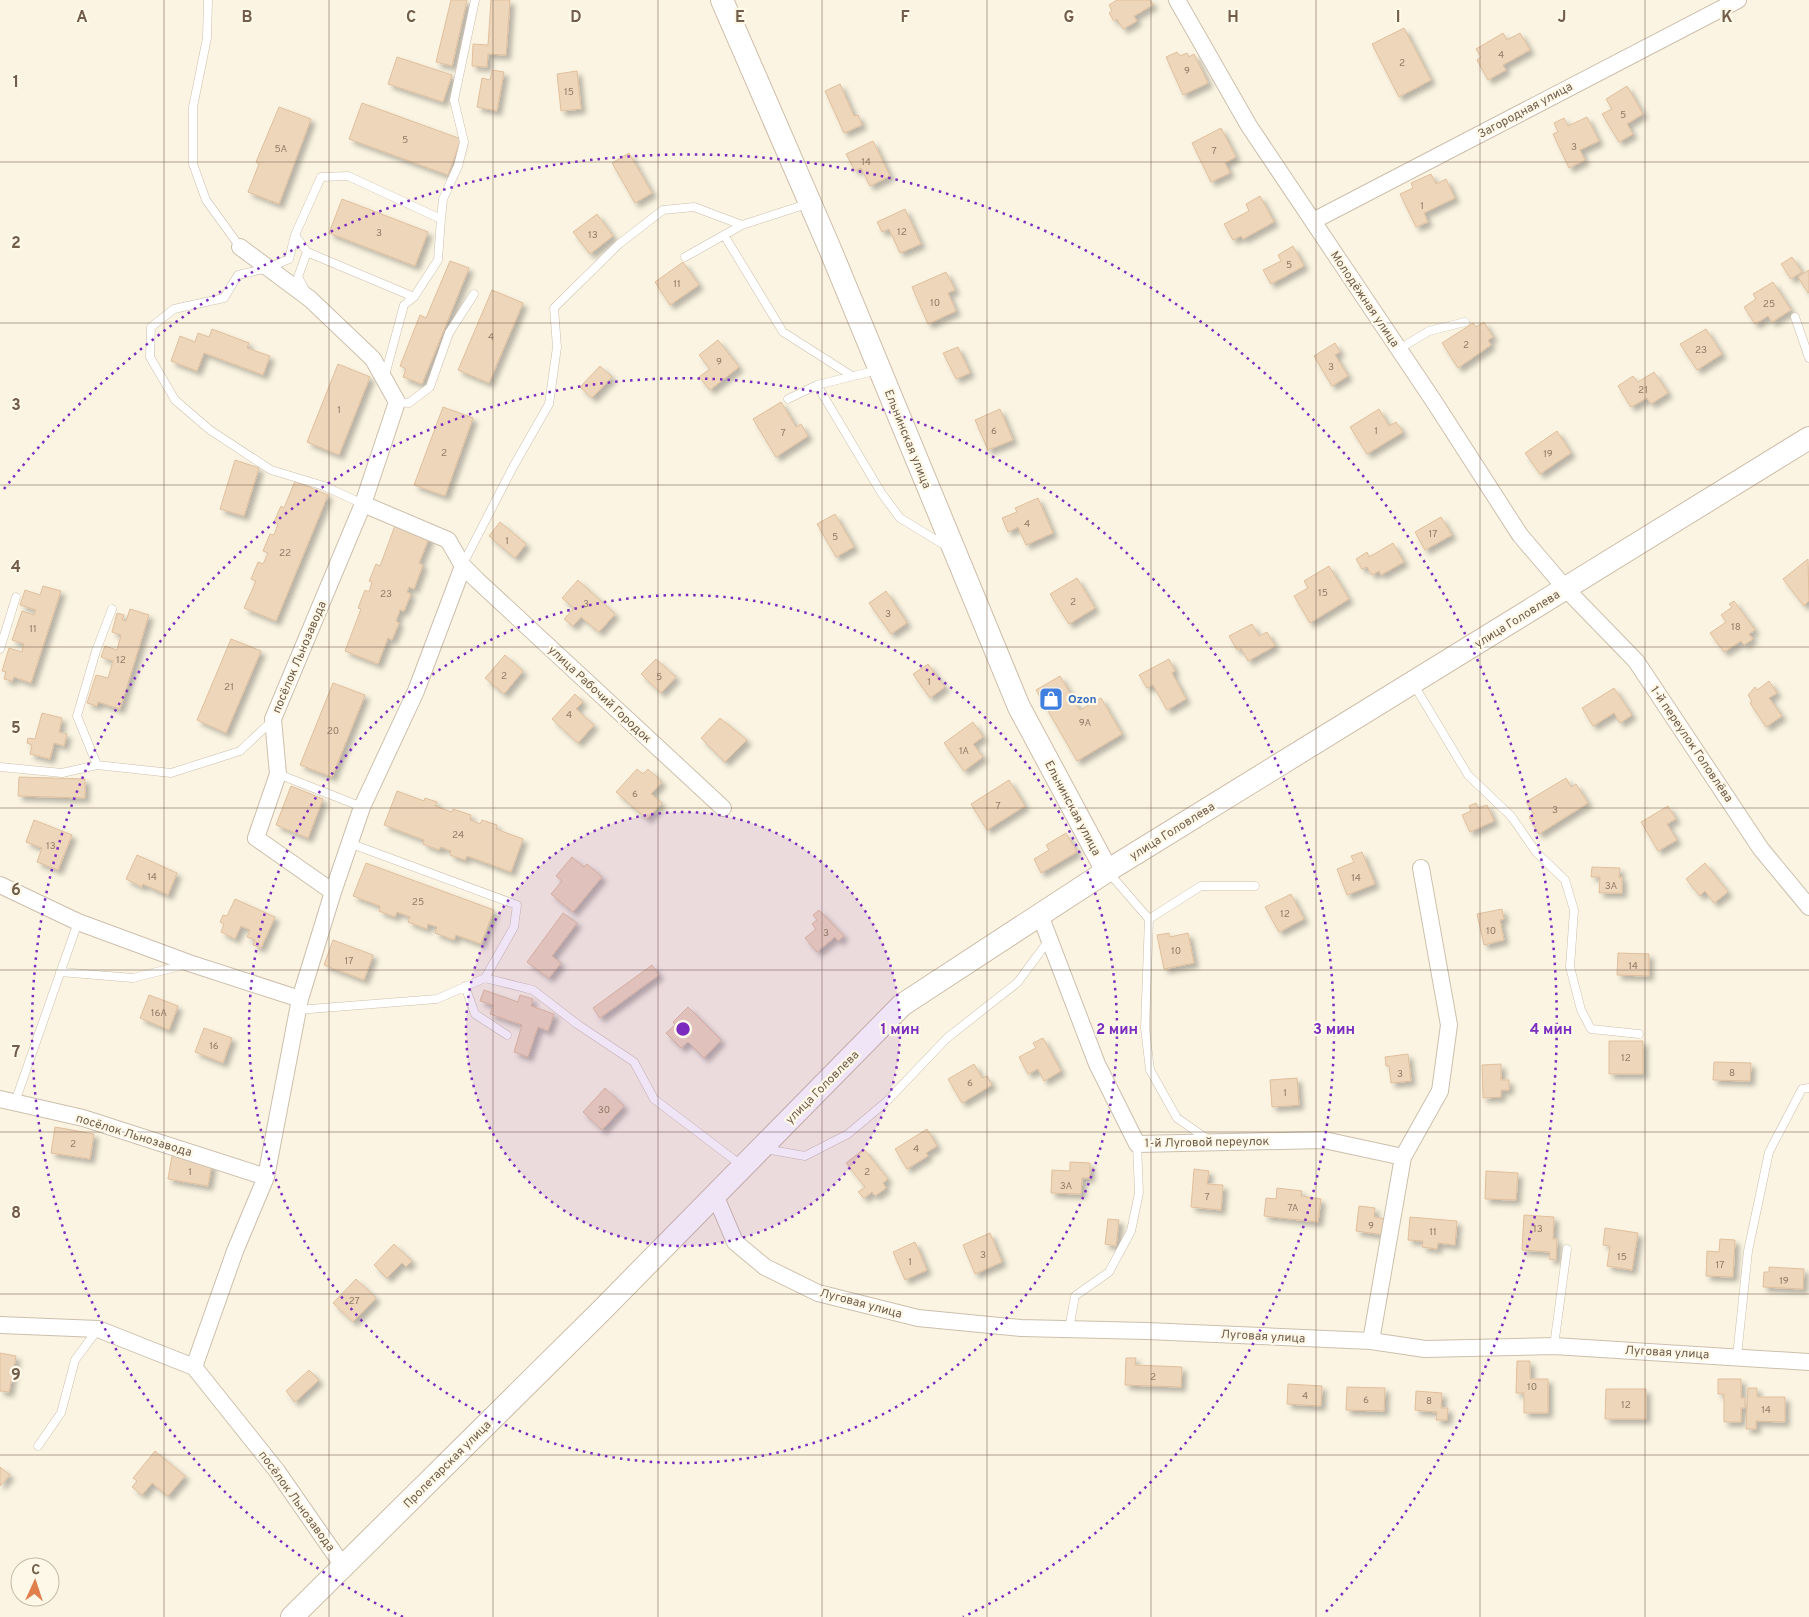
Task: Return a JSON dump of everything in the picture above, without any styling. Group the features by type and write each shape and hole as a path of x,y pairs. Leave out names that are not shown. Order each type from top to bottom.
{"main road":[{"name":"Ельнинская улица","path":"722,0 880,369 1019,707 1106,871"},
{"name":"улица Головлева","path":"602,1310 902,1005 1106,871 1809,438"},
{"name":"Пролетарская улица","path":"292,1617 602,1310"}],"street":[{"name":"Молодёжная улица","path":"1177,0 1249,126 1399,349 1520,535 1566,589"},
{"name":"Загородная улица","path":"1313,221 1738,0"},
{"path":"240,247 310,299 373,360 397,402"},
{"name":"посёлок Льнозавода","path":"333,892 256,838 278,774 273,719 370,487 397,402"},
{"name":"улица Рабочий Городок","path":"363,504 448,540 462,566 723,808"},
{"path":"194,1367 235,1251 266,1177 299,1005 349,843 362,807 416,691 462,566"},
{"name":"1-й переулок Головлёва","path":"1566,589 1636,661 1762,849 1809,907"},
{"path":"1372,1341 1403,1156 1440,1091 1449,1025 1421,868"},
{"path":"0,885 78,922 299,1005"},
{"name":"1-й Луговой переулок","path":"1040,915 1097,1064 1137,1144 1324,1140 1403,1156"},
{"name":"посёлок Льнозавода","path":"7,1101 83,1118 266,1177"},
{"name":"Луговая улица","path":"715,1196 735,1242 765,1267 818,1294 918,1318 1021,1328 1372,1341 1426,1348 1554,1346 1809,1362"},
{"name":"посёлок Льнозавода","path":"0,1326 98,1329 194,1367 277,1471 344,1566"}],"lane":[{"path":"208,0 207,38 193,107 193,164 206,200 240,247"},
{"path":"384,379 404,304 414,297 438,260 443,199 458,166 464,142 454,100 475,0"},
{"path":"363,504 324,486 270,470 210,430 175,400 150,356 151,327 174,309 224,298 238,275 268,268 289,259 295,235 321,177 348,176 441,219"},
{"path":"685,257 742,225 810,203"},
{"path":"462,566 513,467 549,404 557,347 554,308 619,244 663,210 694,207 742,225"},
{"path":"295,235 306,252 414,297"},
{"path":"724,235 783,332 852,376"},
{"path":"306,252 298,277 310,299"},
{"path":"397,402 409,403 430,387 449,333 474,294"},
{"path":"1796,317 1809,358"},
{"path":"1399,349 1429,331 1465,322"},
{"path":"788,399 817,385 880,369"},
{"path":"817,385 882,494 900,518 956,552"},
{"path":"0,648 16,597"},
{"path":"98,765 77,716 96,651 112,610"},
{"path":"1412,683 1468,775 1511,816 1536,852 1565,880 1574,910 1570,968 1581,1010 1590,1029 1639,1034"},
{"path":"0,767 62,773 98,765 171,773 240,751 273,719"},
{"path":"278,774 362,807"},
{"path":"349,843 517,905 514,927 485,978"},
{"path":"1106,871 1149,918 1145,1028 1150,1070 1177,1118 1211,1142"},
{"path":"1149,918 1201,886 1255,886"},
{"path":"7,1101 60,972 78,922"},
{"path":"761,1149 805,1156 848,1134 886,1102 947,1038 1017,983 1049,940"},
{"path":"60,972 133,978 189,964"},
{"path":"299,1005 437,999 485,978 533,990 577,1024 634,1062 654,1099 743,1167"},
{"path":"465,986 475,1014 506,1036"},
{"path":"1737,1356 1748,1251 1769,1152 1802,1088 1809,1088"},
{"path":"1069,1329 1075,1296 1109,1272 1131,1231 1138,1193 1137,1144"},
{"path":"1554,1346 1567,1249"},
{"path":"38,1446 61,1413 75,1360 98,1329"}],"building":[{"path":"451,0 467,0 452,66 436,62"},
{"path":"491,0 510,0 506,55 488,54 487,67 472,66 473,44 488,45"},
{"path":"1117,0 1150,0 1153,5 1134,16 1137,21 1123,29 1117,19 1114,21 1109,13 1112,11 1109,5"},
{"path":"1404,28 1431,80 1399,97 1372,44"},
{"path":"1503,33 1507,40 1520,33 1530,50 1503,65 1506,70 1488,80 1477,60 1481,57 1476,49"},
{"path":"1177,52 1180,56 1187,53 1189,57 1194,54 1208,83 1183,95 1166,57"},
{"path":"397,57 452,75 443,102 388,84"},
{"path":"492,70 504,72 497,111 477,107 482,78 490,80"},
{"path":"577,71 581,109 561,111 557,74"},
{"path":"840,84 854,116 858,115 862,125 844,133 825,91"},
{"path":"1627,86 1643,114 1627,124 1633,134 1619,142 1602,114 1612,109 1606,99"},
{"path":"362,103 461,139 448,175 349,139"},
{"path":"279,107 311,119 279,204 248,192 259,164 256,162"},
{"path":"1587,117 1599,141 1580,150 1585,160 1569,168 1553,134 1558,132 1554,123 1564,118 1568,126"},
{"path":"1221,128 1236,157 1225,163 1230,173 1211,182 1192,143"},
{"path":"873,141 890,176 870,186 861,168 855,171 846,154"},
{"path":"629,153 652,193 635,203 612,163"},
{"path":"1431,174 1436,184 1446,179 1455,198 1424,213 1428,222 1416,227 1400,194 1413,188 1411,183"},
{"path":"1260,196 1274,222 1243,239 1241,236 1233,240 1224,224 1249,211 1246,204"},
{"path":"342,199 428,232 415,266 329,233"},
{"path":"905,209 921,244 900,253 889,229 882,232 877,222"},
{"path":"597,214 613,236 590,254 573,232"},
{"path":"1293,246 1304,266 1271,284 1263,270 1281,261 1278,255"},
{"path":"1792,257 1802,272 1791,279 1781,264"},
{"path":"450,261 469,268 422,384 403,377 406,369 400,366 420,315 426,318"},
{"path":"683,262 699,285 670,305 655,282"},
{"path":"1809,270 1809,292 1808,293 1798,277"},
{"path":"946,272 955,290 948,293 956,311 928,324 912,287"},
{"path":"1773,282 1791,310 1772,322 1768,316 1755,324 1744,307 1756,299 1753,294"},
{"path":"492,290 523,303 489,383 458,370"},
{"path":"1484,322 1493,337 1488,340 1491,345 1458,368 1442,343 1473,323 1476,327"},
{"path":"212,329 249,343 247,348 270,356 263,375 204,353 197,371 171,361 180,336 195,342 198,333 209,337"},
{"path":"1706,329 1722,354 1697,370 1680,344"},
{"path":"718,340 739,367 710,390 699,377 710,369 699,355"},
{"path":"1335,343 1340,352 1335,355 1348,376 1332,386 1314,356"},
{"path":"958,347 970,373 956,379 943,353"},
{"path":"338,364 370,377 339,455 307,442"},
{"path":"600,366 612,377 592,398 580,387"},
{"path":"1654,372 1668,393 1651,404 1647,398 1631,407 1618,386 1633,376 1638,382"},
{"path":"781,402 796,427 801,424 808,436 776,457 753,419"},
{"path":"443,407 473,418 445,496 414,485"},
{"path":"1000,409 1013,440 988,450 975,420"},
{"path":"1379,409 1389,426 1396,422 1403,432 1367,454 1350,427"},
{"path":"1557,431 1571,453 1540,474 1525,453"},
{"path":"235,460 259,468 244,516 220,509"},
{"path":"295,481 328,495 276,621 244,608 256,581 251,579 258,562 263,564 268,553 263,551 270,534 274,535 278,524 274,522 281,506 284,508"},
{"path":"1038,498 1053,533 1026,545 1018,527 1008,532 1002,518 1017,512 1015,508"},
{"path":"835,514 854,547 836,557 817,524"},
{"path":"1441,517 1452,535 1425,550 1415,532"},
{"path":"500,522 526,544 515,558 489,536"},
{"path":"396,523 430,536 419,563 423,565 414,589 409,587 407,592 411,594 404,611 400,610 396,621 399,623 392,640 388,638 378,664 345,651 361,609 358,608 365,590 369,592 372,582 369,581 376,564 380,566"},
{"path":"1393,543 1404,562 1381,575 1379,571 1372,575 1367,567 1362,569 1356,559 1367,552 1369,557"},
{"path":"1808,559 1809,601 1804,606 1783,579"},
{"path":"1329,566 1349,599 1310,623 1294,596 1308,588 1304,581"},
{"path":"1077,578 1095,608 1069,624 1050,594"},
{"path":"578,580 615,614 599,632 581,617 573,626 564,619 574,608 562,598"},
{"path":"43,586 61,591 31,683 14,677 12,681 4,679 6,672 2,671 9,648 22,652 24,644 12,640 22,611 34,615 36,610 20,605 25,590 40,595"},
{"path":"886,591 907,623 891,634 869,603"},
{"path":"1734,601 1755,630 1749,634 1753,639 1744,645 1741,641 1724,652 1710,633 1726,622 1721,615 1732,607 1729,604"},
{"path":"130,609 149,615 120,709 98,702 97,706 87,703 96,675 108,678 113,661 101,657 105,646 117,650 121,635 112,632 117,613 124,615 122,620 126,621"},
{"path":"1252,624 1259,636 1267,632 1275,646 1248,661 1241,648 1237,650 1229,636"},
{"path":"231,639 261,651 226,733 197,720"},
{"path":"505,655 523,671 504,694 485,678"},
{"path":"656,659 676,677 661,693 641,674"},
{"path":"1169,659 1175,671 1172,673 1186,699 1167,710 1153,685 1147,688 1139,675"},
{"path":"928,664 945,687 930,698 913,674"},
{"path":"1060,676 1080,710 1101,698 1122,734 1077,761 1036,690"},
{"path":"1769,681 1777,693 1769,698 1782,716 1766,727 1750,703 1752,701 1748,695 1755,687 1757,690"},
{"path":"333,683 365,695 332,777 300,765"},
{"path":"1614,688 1632,715 1620,723 1614,713 1593,726 1582,708"},
{"path":"575,694 583,702 576,709 594,725 578,743 552,719"},
{"path":"42,713 62,718 59,732 67,734 64,746 54,743 50,759 30,754 32,745 27,743 28,738 35,739"},
{"path":"720,718 747,740 725,762 701,738"},
{"path":"973,722 983,737 973,744 983,757 964,771 944,743"},
{"path":"637,769 643,774 648,769 662,782 651,794 662,803 647,819 616,792"},
{"path":"19,777 85,779 85,798 18,796"},
{"path":"1566,778 1571,787 1576,784 1588,803 1539,834 1529,817 1534,814 1526,802"},
{"path":"1009,780 1025,806 987,830 971,804"},
{"path":"291,786 323,799 308,838 276,825"},
{"path":"397,791 424,801 425,798 437,802 435,806 452,812 453,809 471,815 470,820 480,824 482,820 497,825 496,829 523,839 511,872 467,856 465,860 450,855 451,851 441,847 439,850 423,844 424,840 384,825"},
{"path":"1476,803 1478,808 1487,805 1494,821 1470,832 1462,815 1471,811 1469,806"},
{"path":"1668,806 1676,819 1667,824 1677,840 1658,851 1641,822"},
{"path":"34,820 72,835 58,870 37,862 42,848 26,842"},
{"path":"1066,833 1077,852 1041,873 1034,859 1049,850 1046,845"},
{"path":"1362,852 1375,884 1347,895 1337,869 1354,862 1351,856"},
{"path":"137,855 177,873 168,895 143,884 142,887 126,879"},
{"path":"572,857 584,867 587,864 602,877 573,912 551,894 562,881 556,876"},
{"path":"366,863 494,910 481,944 456,935 454,940 435,933 437,927 428,924 427,929 408,922 410,917 397,912 395,917 379,911 380,906 353,896"},
{"path":"1705,863 1728,892 1714,903 1705,891 1700,896 1686,879"},
{"path":"1592,867 1620,868 1619,878 1622,877 1622,893 1599,893 1600,877 1591,877"},
{"path":"1291,894 1304,919 1279,932 1265,907"},
{"path":"235,899 275,917 261,948 253,945 255,940 247,937 250,930 241,926 235,939 221,932 224,924 220,922 223,915 227,916"},
{"path":"1502,909 1504,919 1500,920 1504,940 1484,945 1477,914"},
{"path":"819,910 844,936 838,941 835,937 817,952 805,938 816,929 812,924 817,920 813,915"},
{"path":"563,913 577,923 552,956 561,963 549,978 527,962"},
{"path":"1169,933 1170,937 1188,933 1194,963 1164,969 1157,935"},
{"path":"333,940 373,955 364,980 324,965"},
{"path":"1618,953 1649,954 1649,976 1617,975"},
{"path":"652,965 659,975 600,1018 593,1008"},
{"path":"484,990 518,1002 520,995 533,999 531,1006 554,1014 548,1031 538,1027 528,1057 514,1052 522,1025 490,1014 493,1005 480,1001"},
{"path":"149,995 178,1006 169,1030 140,1018"},
{"path":"688,1007 721,1040 704,1058 688,1042 681,1048 666,1033 675,1025 673,1022"},
{"path":"204,1028 232,1038 223,1063 195,1052"},
{"path":"1043,1038 1061,1071 1044,1081 1038,1069 1028,1074 1019,1057 1036,1048 1033,1043"},
{"path":"1609,1041 1643,1041 1643,1074 1609,1074"},
{"path":"1408,1054 1411,1081 1391,1083 1389,1066 1386,1066 1385,1057"},
{"path":"1714,1062 1751,1063 1750,1081 1713,1080"},
{"path":"974,1064 982,1078 987,1076 992,1085 962,1103 948,1079"},
{"path":"1501,1064 1501,1080 1509,1080 1509,1090 1501,1090 1501,1097 1483,1098 1482,1065"},
{"path":"1297,1078 1299,1105 1272,1107 1270,1080"},
{"path":"605,1088 624,1106 602,1130 583,1112"},
{"path":"55,1127 94,1134 90,1159 51,1153"},
{"path":"927,1129 937,1146 926,1153 928,1156 907,1169 895,1149"},
{"path":"864,1149 888,1179 883,1183 886,1188 875,1196 872,1192 864,1198 858,1192 865,1187 846,1163"},
{"path":"172,1156 212,1164 208,1186 168,1179"},
{"path":"1070,1162 1090,1163 1090,1178 1082,1178 1081,1194 1051,1193 1052,1170 1070,1171"},
{"path":"1194,1169 1209,1171 1207,1184 1223,1185 1221,1210 1191,1207"},
{"path":"1486,1171 1518,1173 1516,1200 1485,1199"},
{"path":"1277,1188 1302,1191 1301,1196 1321,1199 1318,1222 1264,1216 1266,1198 1276,1199"},
{"path":"1359,1206 1375,1208 1374,1217 1387,1219 1385,1235 1356,1231"},
{"path":"1524,1215 1554,1217 1553,1239 1557,1239 1556,1260 1549,1259 1550,1252 1522,1250"},
{"path":"1410,1217 1457,1221 1455,1245 1438,1243 1437,1249 1422,1247 1423,1241 1408,1240"},
{"path":"1108,1219 1119,1220 1116,1246 1105,1244"},
{"path":"1605,1228 1638,1233 1632,1270 1607,1266 1610,1246 1603,1245"},
{"path":"990,1233 1002,1262 975,1274 963,1245"},
{"path":"1720,1239 1735,1240 1733,1277 1706,1276 1707,1251 1719,1252"},
{"path":"915,1242 927,1270 905,1280 893,1252"},
{"path":"394,1244 412,1261 406,1267 402,1263 387,1278 374,1265"},
{"path":"1769,1267 1804,1269 1803,1289 1763,1287 1764,1272 1769,1272"},
{"path":"356,1279 376,1298 353,1322 333,1303"},
{"path":"0,1353 16,1356 9,1392 0,1391"},
{"path":"1126,1358 1136,1358 1135,1365 1182,1367 1181,1387 1125,1385"},
{"path":"1517,1361 1530,1361 1530,1379 1548,1379 1548,1413 1524,1413 1524,1393 1516,1393"},
{"path":"309,1370 319,1380 295,1402 286,1391"},
{"path":"1718,1379 1741,1379 1741,1398 1745,1398 1745,1408 1741,1408 1741,1422 1724,1422 1724,1394 1718,1394"},
{"path":"1288,1384 1322,1386 1321,1406 1287,1404"},
{"path":"1347,1387 1385,1388 1384,1411 1346,1410"},
{"path":"1748,1388 1757,1388 1757,1397 1785,1397 1785,1422 1756,1421 1756,1429 1746,1429"},
{"path":"1606,1389 1646,1389 1646,1419 1605,1419"},
{"path":"1416,1391 1442,1393 1441,1408 1448,1408 1447,1420 1436,1420 1437,1412 1415,1410"},
{"path":"155,1451 185,1476 168,1496 152,1483 142,1495 132,1487 137,1481 133,1478"},
{"path":"0,1467 10,1475 0,1486"}],"place":[{"name":"Ozon","path":"1051,699"}]}
